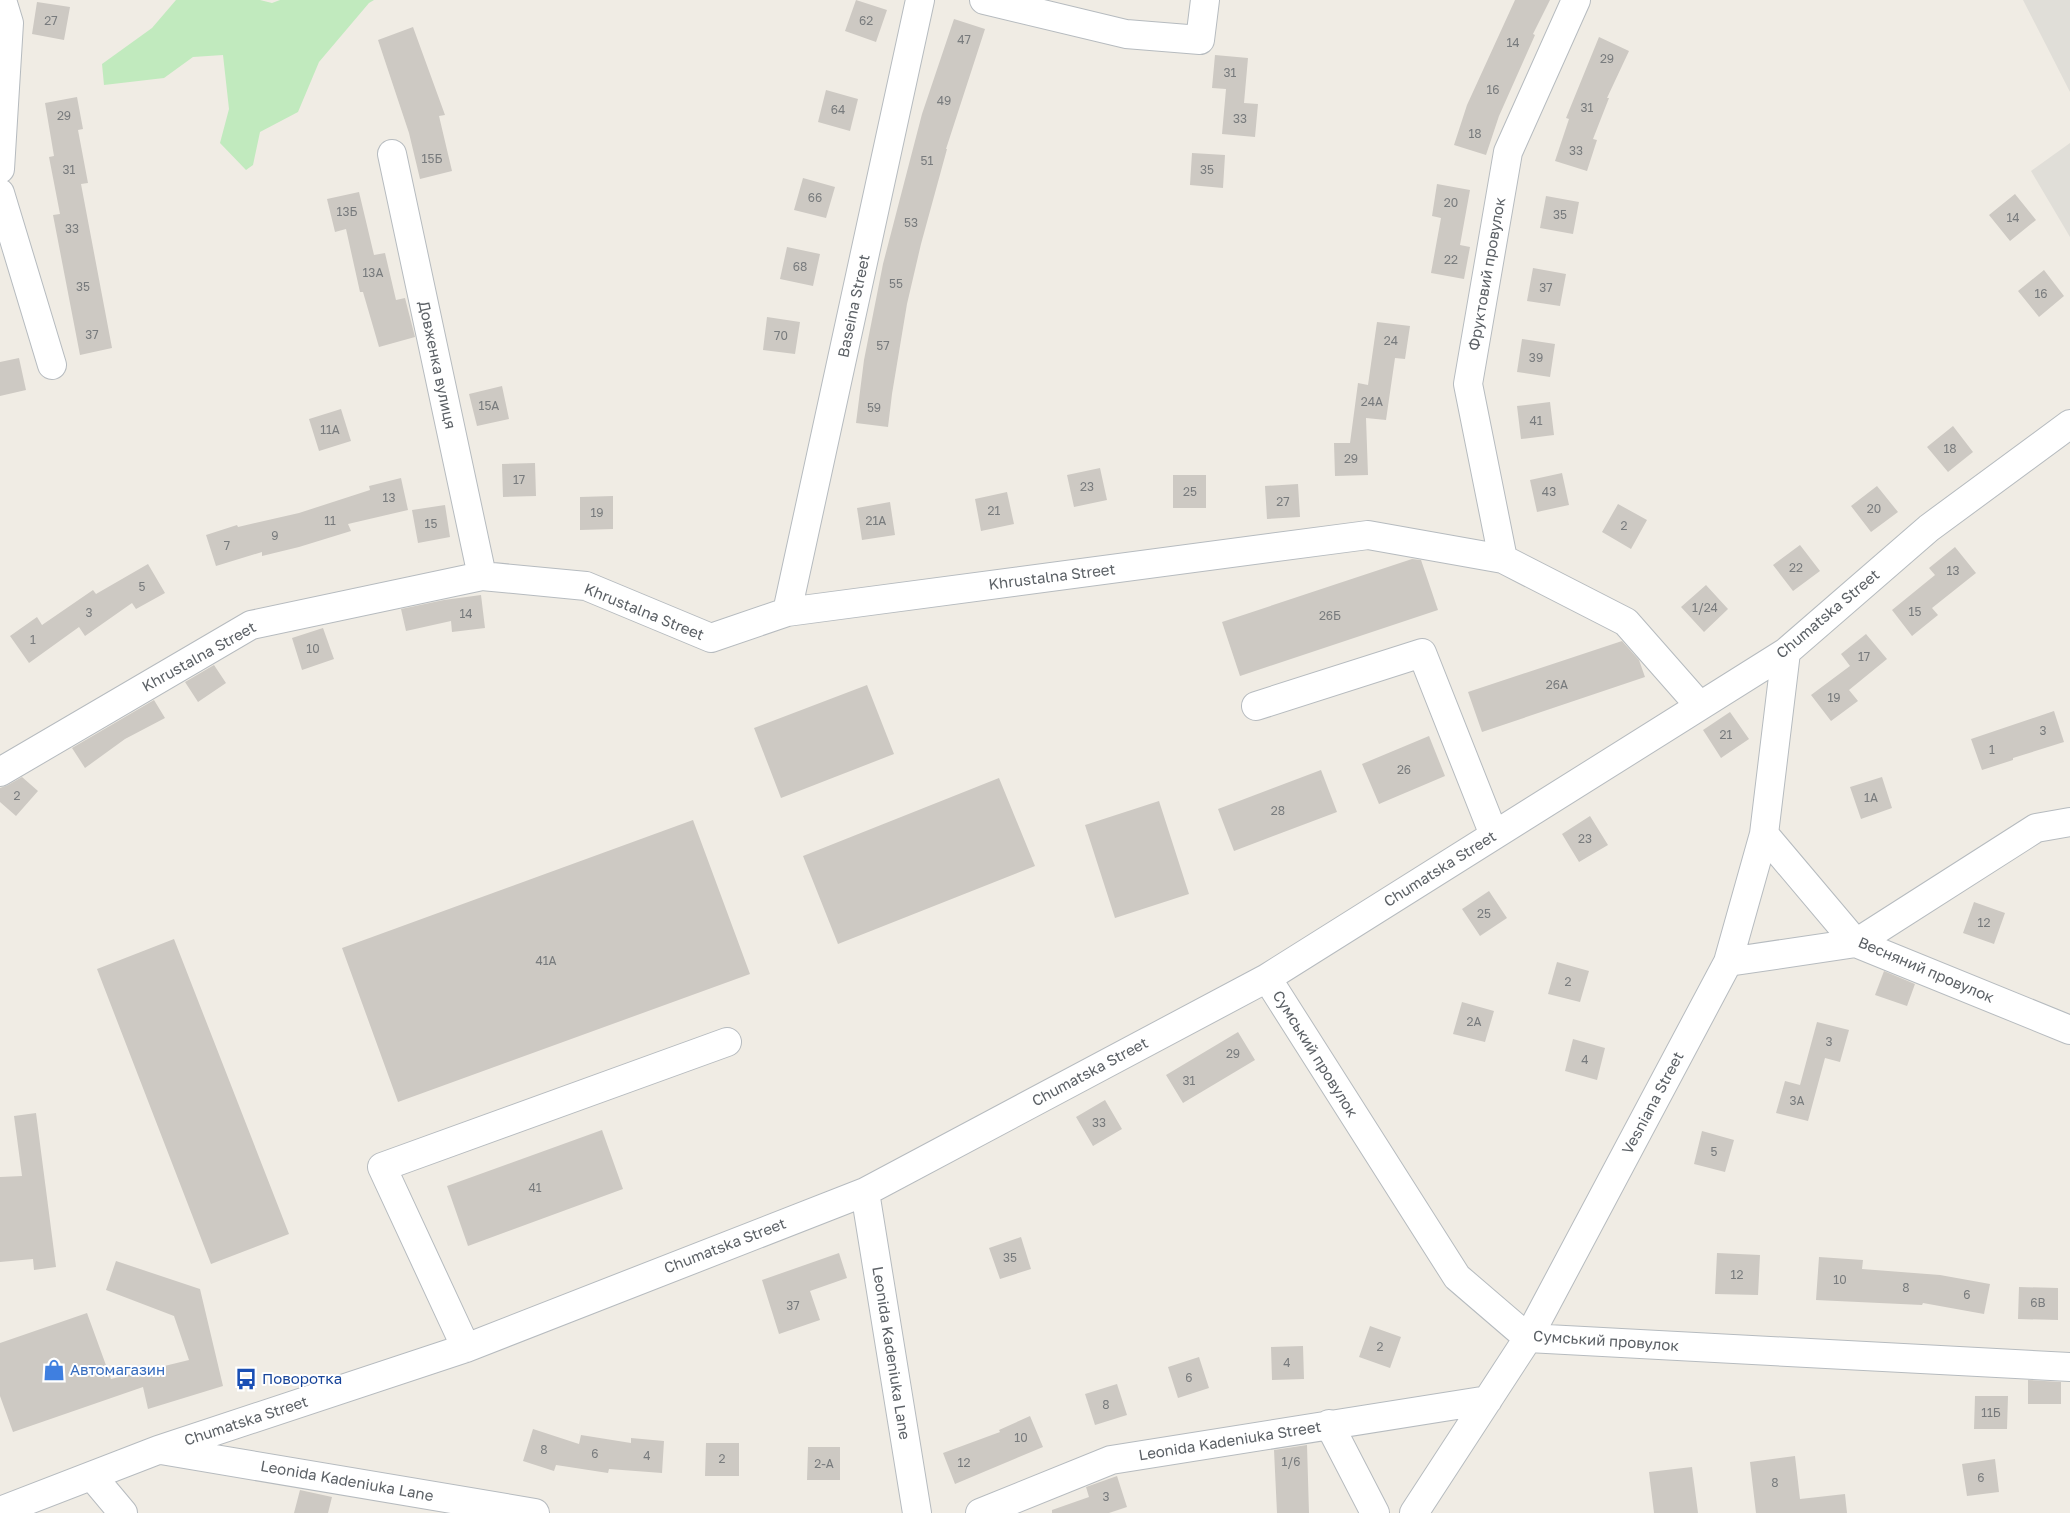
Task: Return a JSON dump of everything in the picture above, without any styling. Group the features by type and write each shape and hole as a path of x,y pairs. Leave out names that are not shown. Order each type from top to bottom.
{"street":[{"path":"0,169 9,23 2,0"},
{"name":"Baseina Street","path":"787,612 920,0"},
{"path":"984,0 1126,34 1200,40 1205,0"},
{"name":"Фруктовий провулок","path":"1503,559 1468,384 1508,152 1576,0"},
{"name":"Довженка вулиця","path":"392,154 482,576"},
{"path":"0,193 52,364"},
{"name":"Chumatska Street","path":"0,1511 158,1450 466,1348 865,1192 1267,978 1786,652 1929,528 2070,424"},
{"name":"Khrustalna Street","path":"0,772 251,625 482,576 586,586 711,638 787,612 1368,536 1503,559 1626,622 1699,705"},
{"name":"Vesniana Street","path":"1414,1513 1528,1338 1728,962 1764,834 1786,652"},
{"path":"1256,706 1422,653 1494,835"},
{"path":"1728,962 1856,943 2036,828 2070,822"},
{"name":"Весняний провулок","path":"1764,834 1856,943 2070,1030"},
{"name":"Сумський провулок","path":"1267,978 1457,1277 1528,1338 2070,1367"},
{"path":"466,1348 382,1167 727,1042"},
{"name":"Leonida Kadeniuka Lane","path":"865,1192 917,1513"},
{"name":"Leonida Kadeniuka Street","path":"980,1513 1111,1460 1488,1400"},
{"path":"1329,1424 1375,1513"},
{"name":"Leonida Kadeniuka Lane","path":"158,1450 535,1513"},
{"path":"92,1476 123,1513"}],"shaded area":[{"path":"2023,0 2070,0 2070,92"},
{"path":"2070,143 2070,237 2031,171"}],"green space":[{"path":"176,0 260,0 272,3 280,0 374,0 369,3 319,62 298,112 260,132 253,165 246,170 220,143 229,109 223,55 193,57 164,78 104,85 102,64 152,28"}],"building":[{"path":"856,0 887,10 876,42 845,31"},
{"path":"1515,0 1550,0 1533,34 1535,35 1499,116 1486,155 1454,145 1467,105"},
{"path":"37,2 70,7 64,40 32,34"},
{"path":"954,19 985,29 946,149 921,244 907,304 888,427 856,423 864,360 883,264 922,114"},
{"path":"413,27 445,115 439,116 452,171 420,179 409,133 378,40"},
{"path":"1599,37 1629,51 1607,98 1609,98 1593,139 1597,140 1587,171 1555,161 1569,119 1566,118"},
{"path":"1215,55 1248,58 1244,103 1258,104 1255,137 1222,134 1226,89 1212,88"},
{"path":"826,90 858,99 850,131 818,122"},
{"path":"77,97 83,129 78,130 88,183 81,184 112,348 80,355 53,215 60,214 49,157 54,156 45,103"},
{"path":"1192,153 1225,155 1223,188 1190,185"},
{"path":"803,178 835,187 826,218 794,210"},
{"path":"1437,184 1470,190 1460,245 1470,247 1464,279 1431,273 1441,218 1432,216"},
{"path":"359,192 374,255 385,253 396,300 405,298 415,337 379,347 363,292 360,292 346,229 335,232 327,199"},
{"path":"2015,194 2036,220 2010,241 1989,215"},
{"path":"1546,196 1579,202 1573,234 1540,228"},
{"path":"787,247 820,254 813,286 780,279"},
{"path":"1533,268 1566,274 1560,306 1527,301"},
{"path":"2044,270 2064,296 2039,317 2018,291"},
{"path":"767,317 800,322 795,354 763,350"},
{"path":"1377,322 1410,326 1405,359 1395,358 1386,420 1366,418 1368,475 1335,476 1334,443 1350,443 1358,383 1368,385"},
{"path":"1522,339 1555,344 1550,377 1517,372"},
{"path":"19,358 26,390 0,396 0,362"},
{"path":"502,386 509,419 477,426 469,394"},
{"path":"1550,402 1554,435 1521,439 1517,406"},
{"path":"341,409 351,441 319,451 309,419"},
{"path":"1953,426 1973,452 1948,472 1927,447"},
{"path":"535,463 536,496 503,497 502,464"},
{"path":"1100,468 1107,500 1074,507 1067,475"},
{"path":"1562,473 1569,505 1537,512 1530,480"},
{"path":"1173,475 1206,475 1206,508 1173,508"},
{"path":"401,478 408,510 348,524 351,531 299,547 262,556 262,552 216,566 206,535 237,525 238,527 299,513 370,490 369,486"},
{"path":"1298,484 1300,517 1267,519 1265,486"},
{"path":"1877,486 1898,512 1871,532 1851,506"},
{"path":"1007,492 1014,524 981,531 975,499"},
{"path":"613,496 613,529 580,530 580,497"},
{"path":"890,502 895,535 862,540 857,508"},
{"path":"1618,504 1647,520 1631,549 1602,532"},
{"path":"445,505 450,537 418,543 412,510"},
{"path":"1800,545 1820,571 1793,591 1773,565"},
{"path":"1955,547 1976,573 1932,608 1938,615 1912,636 1892,610 1935,575 1929,568"},
{"path":"1412,559 1421,560 1438,610 1240,676 1222,622"},
{"path":"148,564 165,593 136,609 132,603 85,636 79,627 29,663 10,636 37,617 42,625 93,590 96,594"},
{"path":"1706,585 1728,609 1704,632 1681,607"},
{"path":"481,595 485,628 452,632 451,621 406,631 401,609"},
{"path":"323,628 334,659 302,670 292,638"},
{"path":"1866,634 1887,659 1849,690 1858,701 1831,721 1811,695 1850,666 1841,654"},
{"path":"1622,641 1639,660 1645,677 1482,732 1468,692"},
{"path":"214,665 226,683 198,702 185,682"},
{"path":"867,685 894,754 781,798 754,728"},
{"path":"154,700 165,718 125,739 85,768 72,748"},
{"path":"2054,711 2064,742 1982,770 1971,739"},
{"path":"1730,712 1749,739 1721,758 1703,730"},
{"path":"1429,736 1445,776 1379,804 1362,764"},
{"path":"1321,770 1337,812 1234,851 1218,809"},
{"path":"22,777 38,791 16,816 0,802 0,788"},
{"path":"1882,777 1892,808 1861,819 1850,787"},
{"path":"999,778 1035,866 838,944 803,856"},
{"path":"1159,801 1189,894 1115,918 1085,825"},
{"path":"1590,816 1608,845 1579,862 1562,834"},
{"path":"693,820 750,974 398,1102 342,948"},
{"path":"1489,891 1507,918 1480,936 1462,909"},
{"path":"1974,902 2005,913 1994,944 1963,933"},
{"path":"174,939 289,1234 211,1264 97,969"},
{"path":"1557,962 1589,971 1580,1002 1548,994"},
{"path":"1884,971 1915,984 1907,1006 1875,995"},
{"path":"1462,1002 1494,1011 1485,1042 1453,1034"},
{"path":"1817,1022 1849,1030 1840,1062 1825,1058 1808,1121 1776,1113 1785,1081 1800,1085"},
{"path":"1238,1032 1255,1060 1183,1103 1166,1075"},
{"path":"1573,1039 1605,1048 1597,1080 1565,1071"},
{"path":"1105,1100 1122,1129 1093,1146 1076,1117"},
{"path":"36,1113 56,1267 34,1270 33,1259 0,1262 0,1177 22,1176 14,1116"},
{"path":"602,1130 623,1189 468,1246 447,1186"},
{"path":"1702,1131 1734,1140 1725,1172 1694,1164"},
{"path":"1021,1237 1031,1269 1000,1279 989,1248"},
{"path":"839,1253 847,1278 810,1291 820,1320 779,1334 762,1280"},
{"path":"1717,1253 1760,1255 1758,1295 1715,1294"},
{"path":"1819,1257 1863,1260 1862,1269 1940,1275 1990,1284 1984,1314 1923,1303 1922,1305 1816,1300"},
{"path":"116,1261 200,1289 223,1386 148,1409 143,1387 13,1432 0,1396 0,1343 87,1313 111,1379 189,1360 174,1316 106,1290"},
{"path":"2019,1287 2058,1288 2058,1320 2018,1319"},
{"path":"1370,1326 1401,1337 1390,1368 1359,1357"},
{"path":"1303,1346 1304,1379 1272,1380 1271,1347"},
{"path":"1199,1357 1209,1388 1178,1398 1168,1367"},
{"path":"2028,1380 2061,1382 2061,1404 2028,1404"},
{"path":"1117,1384 1127,1415 1095,1425 1085,1394"},
{"path":"1975,1396 2008,1396 2007,1429 1974,1429"},
{"path":"1030,1416 1043,1447 955,1484 943,1453 1000,1432 999,1430"},
{"path":"533,1429 579,1444 581,1435 631,1443 631,1438 664,1441 662,1473 609,1469 608,1473 556,1465 554,1471 523,1461"},
{"path":"706,1443 739,1443 739,1476 705,1476"},
{"path":"1307,1445 1309,1513 1277,1513 1274,1450"},
{"path":"808,1447 840,1447 840,1480 807,1480"},
{"path":"1795,1456 1800,1499 1845,1494 1847,1513 1756,1513 1750,1462"},
{"path":"1995,1459 1999,1492 1967,1496 1962,1464"},
{"path":"1692,1467 1698,1513 1654,1513 1649,1472"},
{"path":"1117,1476 1127,1507 1109,1513 1052,1513 1052,1510 1089,1497 1086,1487"},
{"path":"300,1490 332,1497 328,1513 294,1513"}],"place":[{"name":"Автомагазин","path":"54,1370"},
{"name":"Поворотка","path":"246,1379"}]}
